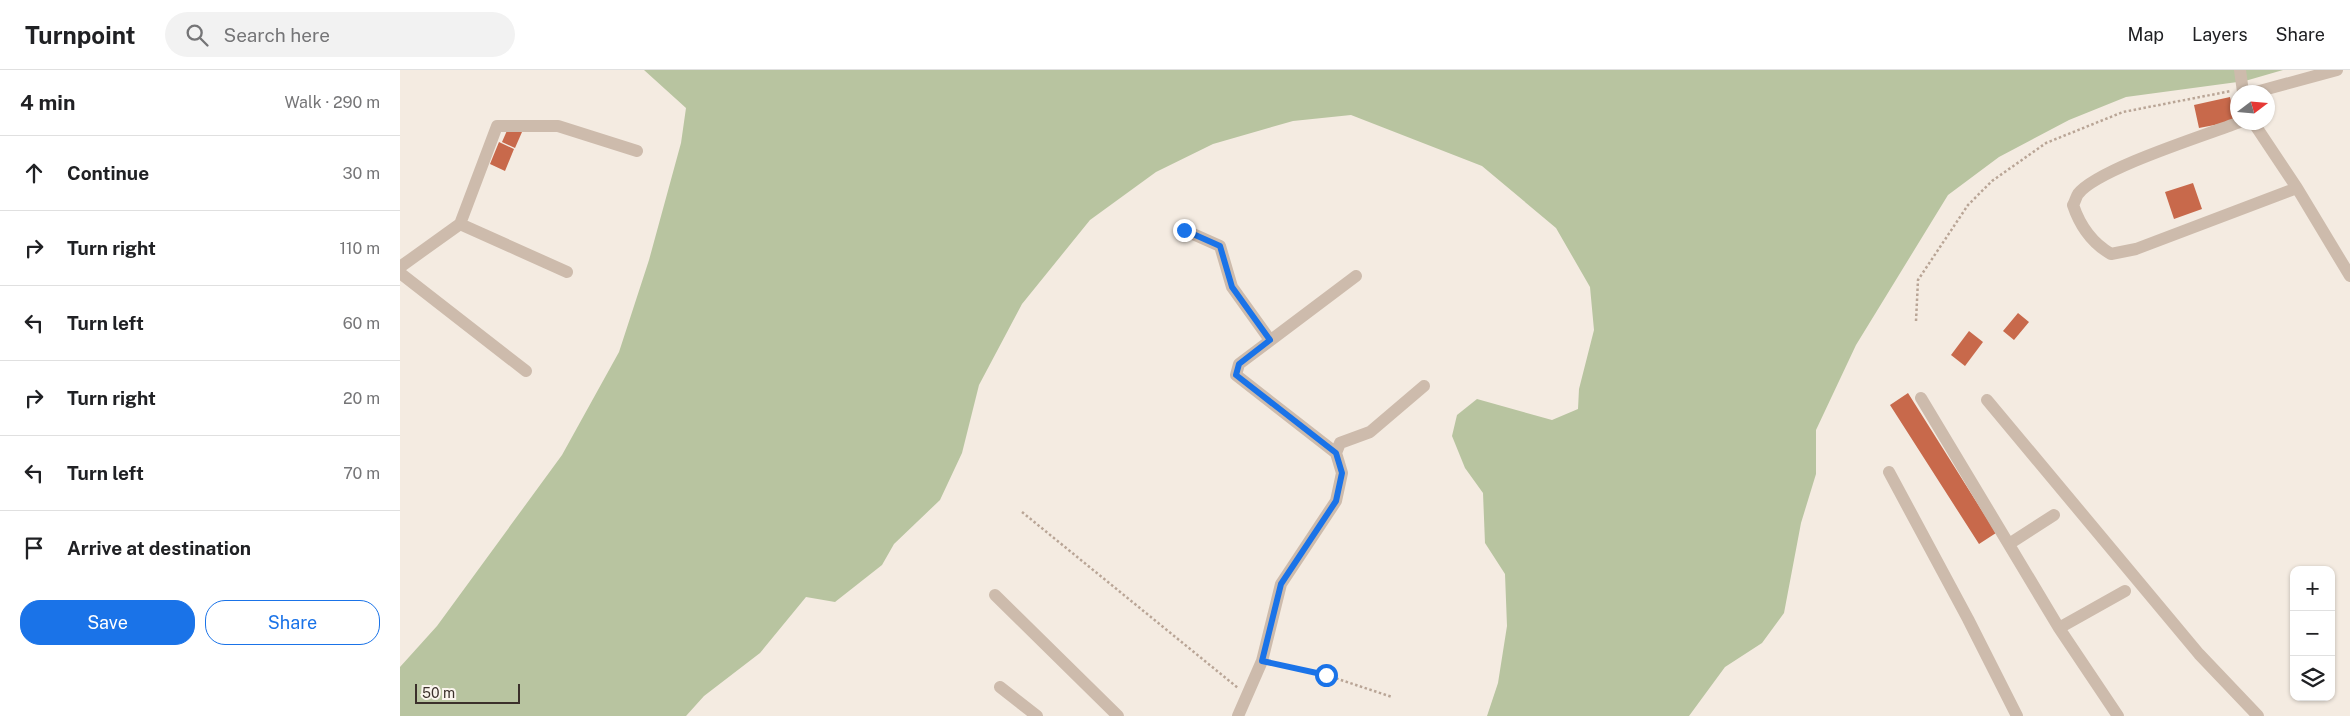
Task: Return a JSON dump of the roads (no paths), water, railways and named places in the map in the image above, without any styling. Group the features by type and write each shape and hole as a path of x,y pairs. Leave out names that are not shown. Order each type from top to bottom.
{"street":[{"path":"2240,70 2242,85"},
{"path":"2275,87 2337,70"},
{"path":"400,267 460,224 497,126 558,126 637,150"},
{"path":"2230,126 2122,167 2092,183 2078,194 2073,205 2079,222 2094,242 2112,254 2136,248 2297,188"},
{"path":"2258,130 2297,188 2350,276"},
{"path":"460,224 567,272"},
{"path":"1184,230 1220,246 1232,287 1270,340"},
{"path":"400,273 526,371"},
{"path":"1238,716 1262,661 1281,584 1336,501 1342,473 1336,453 1236,375 1239,364 1356,276"},
{"path":"1336,453 1340,444 1370,432 1424,386"},
{"path":"1921,398 2059,628 2118,716"},
{"path":"1987,400 2199,654 2258,716"},
{"path":"1889,472 1968,619 2017,716"},
{"path":"2009,544 2054,515"},
{"path":"2059,628 2125,591"},
{"path":"995,595 1118,716"},
{"path":"1000,687 1037,716"}]}
